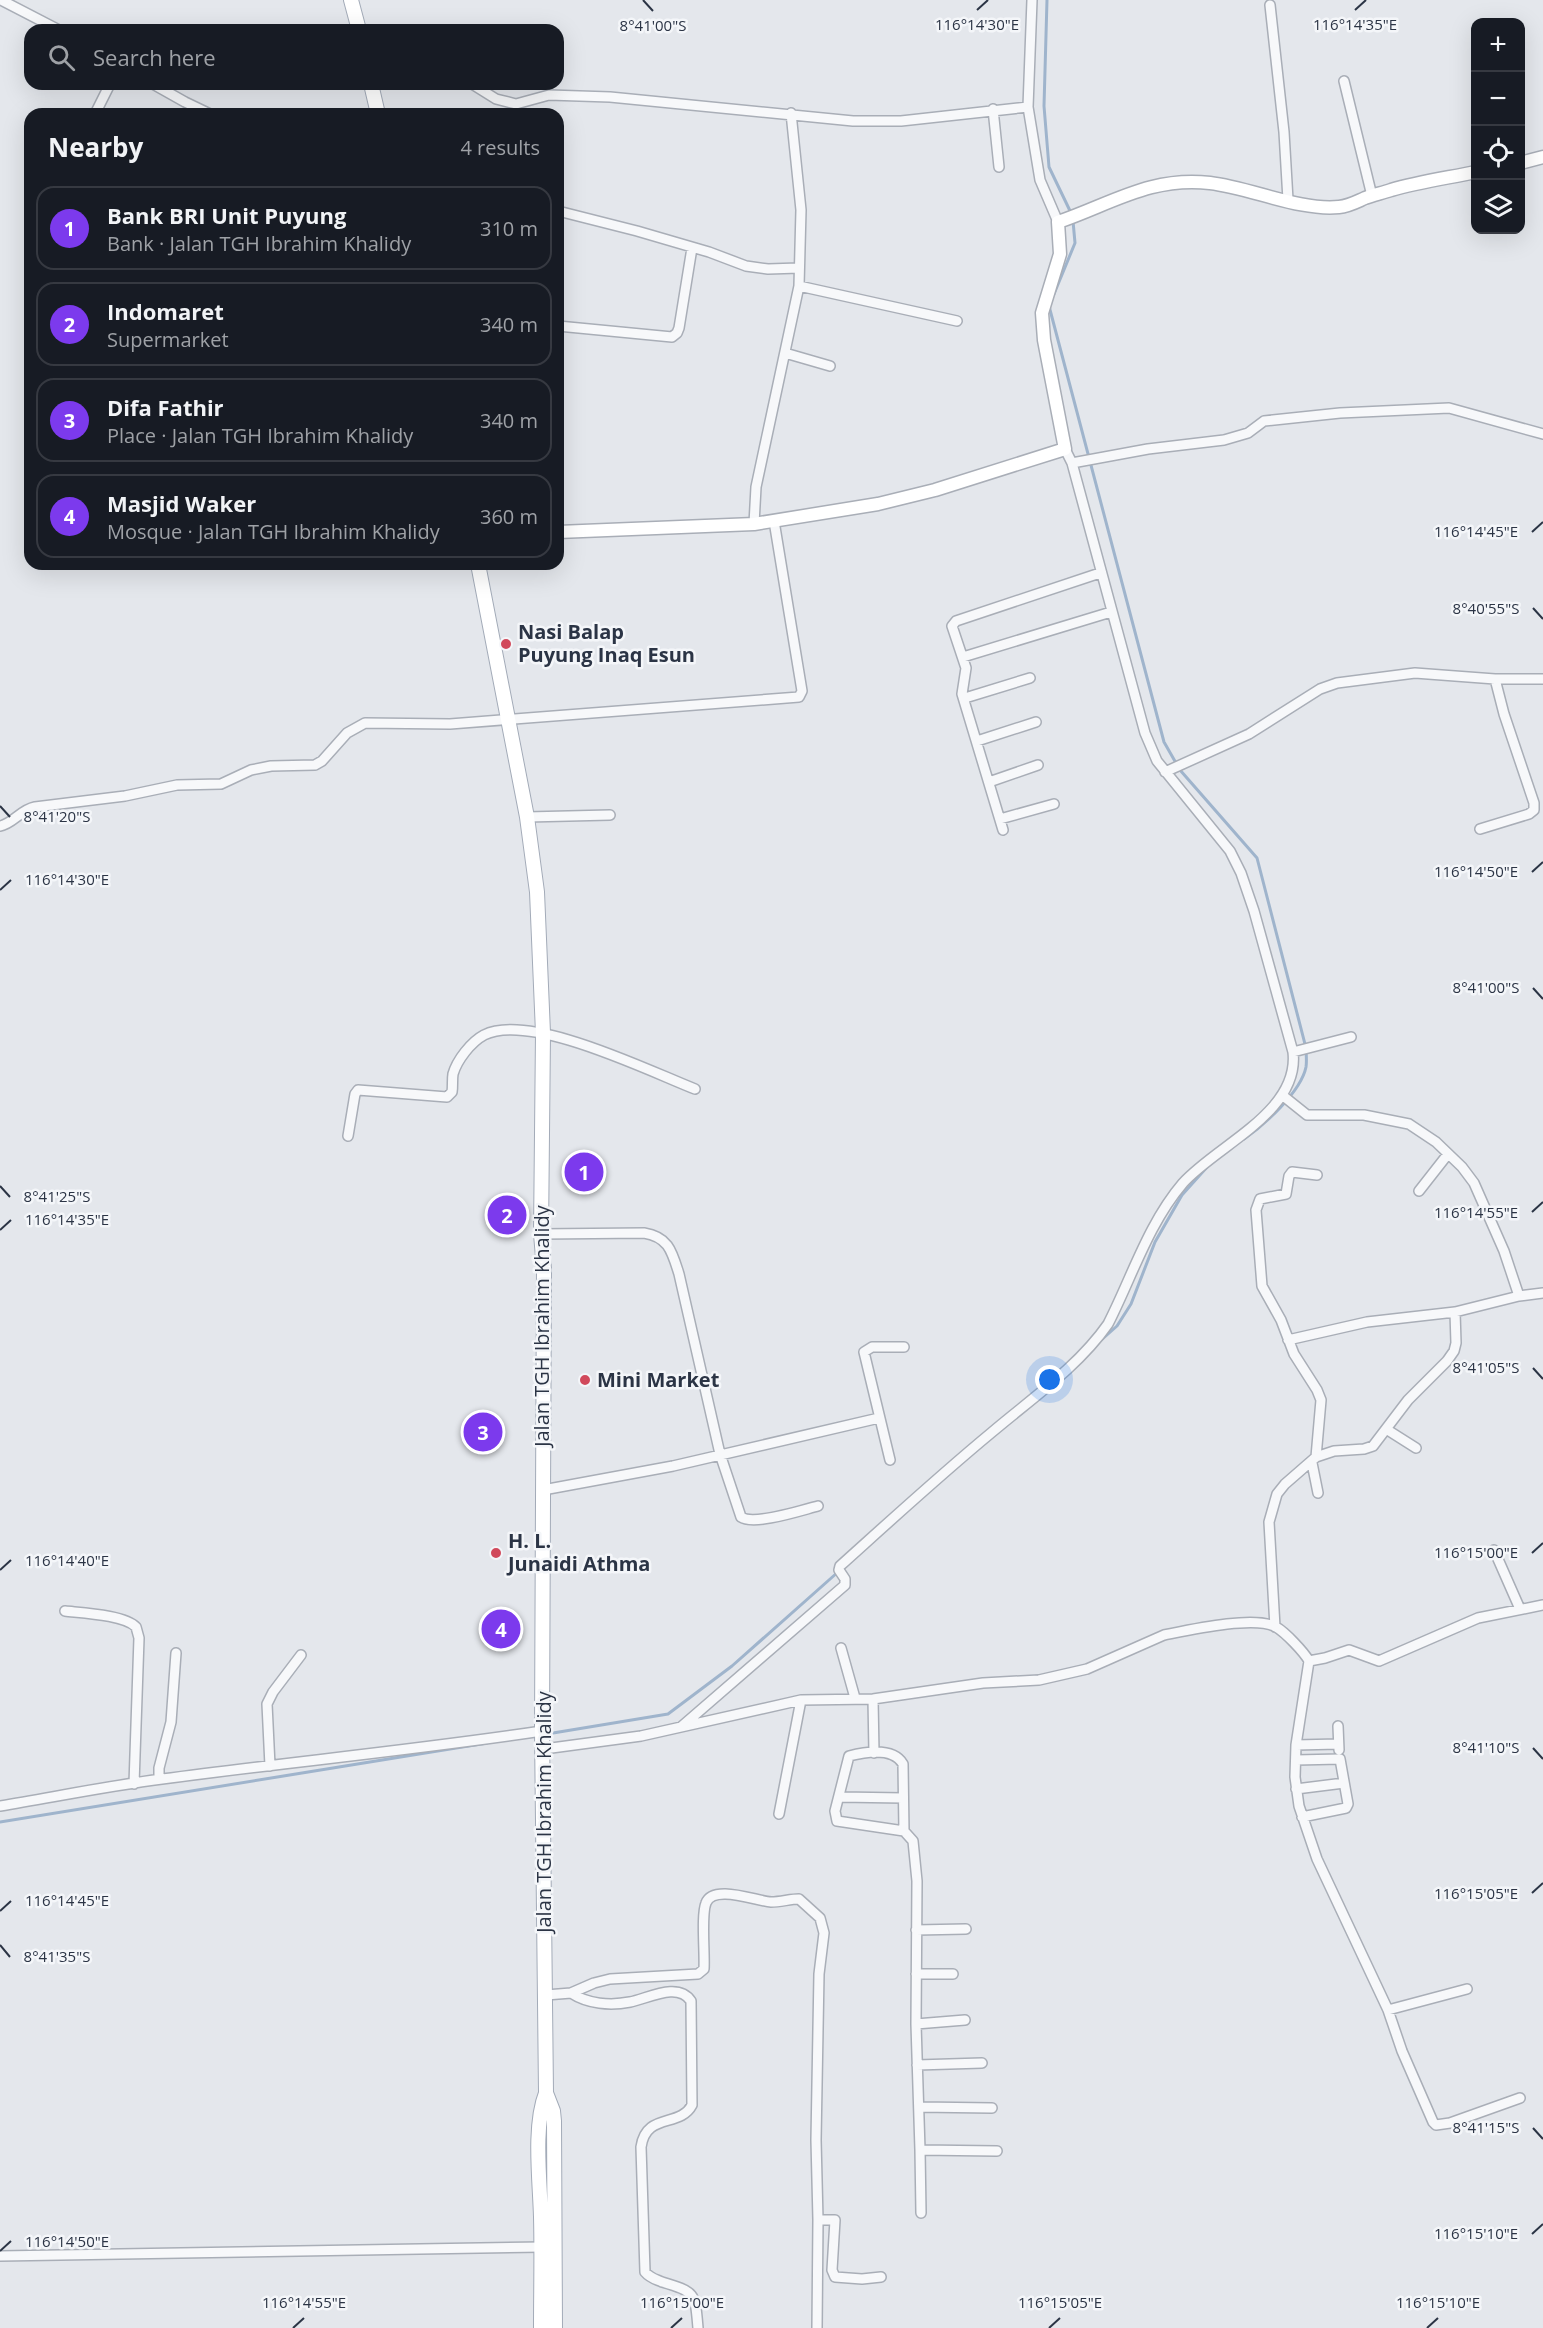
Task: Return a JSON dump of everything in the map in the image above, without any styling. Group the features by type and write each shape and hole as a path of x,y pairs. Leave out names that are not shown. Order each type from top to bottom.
{"main road":[{"path":"351,0 357,24"},
{"path":"372,90 377,108"},
{"name":"Jalan TGH Ibrahim Khalidy","path":"479,570 527,817 537,892 543,1033 541,1234 544,1269 543,1740 546,2093 541,2109 539,2130 542,2247 541,2328"},
{"name":"Jalan TGH Ibrahim Khalidy","path":"546,2093 554,2121 555,2328"}],"street":[{"path":"1,0 47,24"},
{"path":"681,1727 842,1587 845,1579 839,1570 840,1566 892,1518 1068,1367 1098,1338 1115,1311 1159,1217 1171,1199 1193,1173 1286,1098 1292,1073 1302,1050 1254,911 1230,851 1173,768 1157,761 1145,733 1100,573 1075,462 1065,448 1044,340 1042,313 1060,254 1060,222 1040,180 1028,107 1032,0"},
{"path":"1270,5 1284,132 1288,200"},
{"path":"1344,81 1372,196"},
{"path":"97,108 107,90"},
{"path":"164,90 199,108"},
{"path":"482,90 496,99 516,104 549,95 610,97 872,122 1028,107"},
{"path":"993,109 999,167"},
{"path":"754,524 756,487 799,286 801,210 791,113"},
{"path":"1525,162 1543,157"},
{"path":"1060,222 1147,187 1178,182 1209,183 1324,207 1338,207 1350,206 1372,196 1400,188 1471,173"},
{"path":"564,212 615,225 746,266 768,269 799,268"},
{"path":"564,327 670,338 674,336 679,328 692,248"},
{"path":"799,286 957,321"},
{"path":"785,353 830,366"},
{"path":"1075,462 1148,449 1224,440 1248,433 1264,421 1340,413 1449,408 1543,434"},
{"path":"564,532 754,524 878,504 935,490 1065,448"},
{"path":"0,826 7,825 24,810 35,807 125,796 177,785 221,784 251,770 271,766 315,765 322,761 347,733 366,723 450,724 510,721 802,696 774,521"},
{"path":"1003,830 962,688 966,672 953,628 956,621 1100,573"},
{"path":"963,657 1111,612"},
{"path":"1173,768 1249,734 1320,689 1357,678 1415,673 1495,679 1543,679"},
{"path":"965,698 1030,678"},
{"path":"1480,829 1529,814 1534,810 1534,803 1504,714 1495,679"},
{"path":"977,741 1036,722"},
{"path":"989,782 1038,765"},
{"path":"1000,819 1054,804"},
{"path":"527,817 610,815"},
{"path":"348,1136 355,1094 359,1089 447,1097 452,1092 456,1067 468,1048 483,1036 502,1031 543,1033 579,1044 695,1089"},
{"path":"1302,1050 1351,1036"},
{"path":"1286,1098 1307,1115 1364,1115 1410,1124 1425,1133 1474,1183 1519,1296"},
{"path":"1419,1191 1448,1154"},
{"path":"1317,1175 1292,1172 1289,1176 1286,1194 1262,1198 1257,1204 1262,1286 1281,1320 1294,1354 1321,1400 1314,1460 1318,1493"},
{"path":"541,1234 644,1233 655,1234 665,1242 672,1253 679,1274 720,1455 737,1509 743,1519 769,1518 819,1506"},
{"path":"1288,1340 1367,1322 1455,1312 1519,1296 1543,1293"},
{"path":"1275,1627 1269,1522 1280,1489 1314,1460 1342,1450 1369,1448 1378,1441 1407,1400 1447,1361 1454,1351 1455,1312"},
{"path":"890,1460 864,1352 867,1348 872,1347 904,1347"},
{"path":"543,1490 720,1455 879,1418"},
{"path":"1386,1429 1416,1448"},
{"path":"1494,1550 1520,1609"},
{"path":"1309,1661 1349,1650 1379,1661 1478,1618 1543,1605"},
{"path":"65,1611 98,1614 130,1622 136,1627 139,1638 134,1784"},
{"path":"0,1806 159,1779 470,1742 641,1736 801,1700 873,1699 983,1683 1039,1680 1087,1669 1112,1660 1164,1635 1236,1623 1275,1627 1309,1661"},
{"path":"841,1648 855,1698"},
{"path":"159,1779 159,1768 171,1722 176,1653"},
{"path":"270,1766 267,1704 273,1692 301,1655"},
{"path":"1309,1661 1296,1745 1296,1789 1302,1817 1332,1891 1388,2010 1402,2051 1434,2124 1450,2123 1520,2098"},
{"path":"873,1699 874,1753"},
{"path":"779,1814 801,1700"},
{"path":"1302,1817 1346,1808 1348,1804 1338,1744 1338,1726"},
{"path":"1296,1745 1338,1744"},
{"path":"904,1831 903,1770 900,1760 893,1754 874,1753 847,1757 835,1815 840,1823 904,1831 912,1838 915,1852 917,1881 916,2024 921,2213"},
{"path":"1296,1761 1340,1759"},
{"path":"1296,1789 1344,1783"},
{"path":"840,1797 903,1797"},
{"path":"546,1995 571,1993 600,1981 700,1973 704,1969 705,1906 709,1897 714,1895 732,1895 774,1902 799,1899 820,1918 824,1928 819,1974 816,2140 817,2328"},
{"path":"916,1930 966,1929"},
{"path":"916,1974 953,1974"},
{"path":"1388,2010 1467,1989"},
{"path":"571,1993 594,2004 630,2003 670,1992 683,1994 691,2001 692,2104 683,2115 650,2128 642,2138 641,2147 645,2272 651,2278 685,2289 691,2294 695,2302 698,2328"},
{"path":"916,2024 965,2020"},
{"path":"917,2065 981,2063"},
{"path":"919,2107 992,2108"},
{"path":"920,2150 997,2151"},
{"path":"818,2220 835,2220 832,2270 835,2277 862,2279 881,2277"},
{"path":"0,2256 542,2247"}],"waterway":[{"path":"1047,0 1044,106 1049,167 1072,215"},
{"path":"1054,294 1075,243 1073,221"},
{"path":"1049,306 1164,742 1180,770 1257,858 1306,1048 1306,1067 1297,1087 1271,1117 1244,1139"},
{"path":"1099,1342 1117,1326 1131,1304 1155,1242 1182,1195 1208,1166"},
{"path":"547,1734 668,1714 732,1666 838,1572"},
{"path":"0,1822 487,1743"}],"place":[{"name":"Nasi Balap Puyung Inaq Esun","path":"506,644"},
{"name":"Bank BRI Unit Puyung","path":"584,1172"},
{"name":"Indomaret","path":"507,1215"},
{"name":"Mini Market","path":"585,1380"},
{"name":"Difa Fathir","path":"483,1432"},
{"name":"H. L. Junaidi Athma","path":"496,1553"},
{"name":"Masjid Waker","path":"501,1629"}]}
